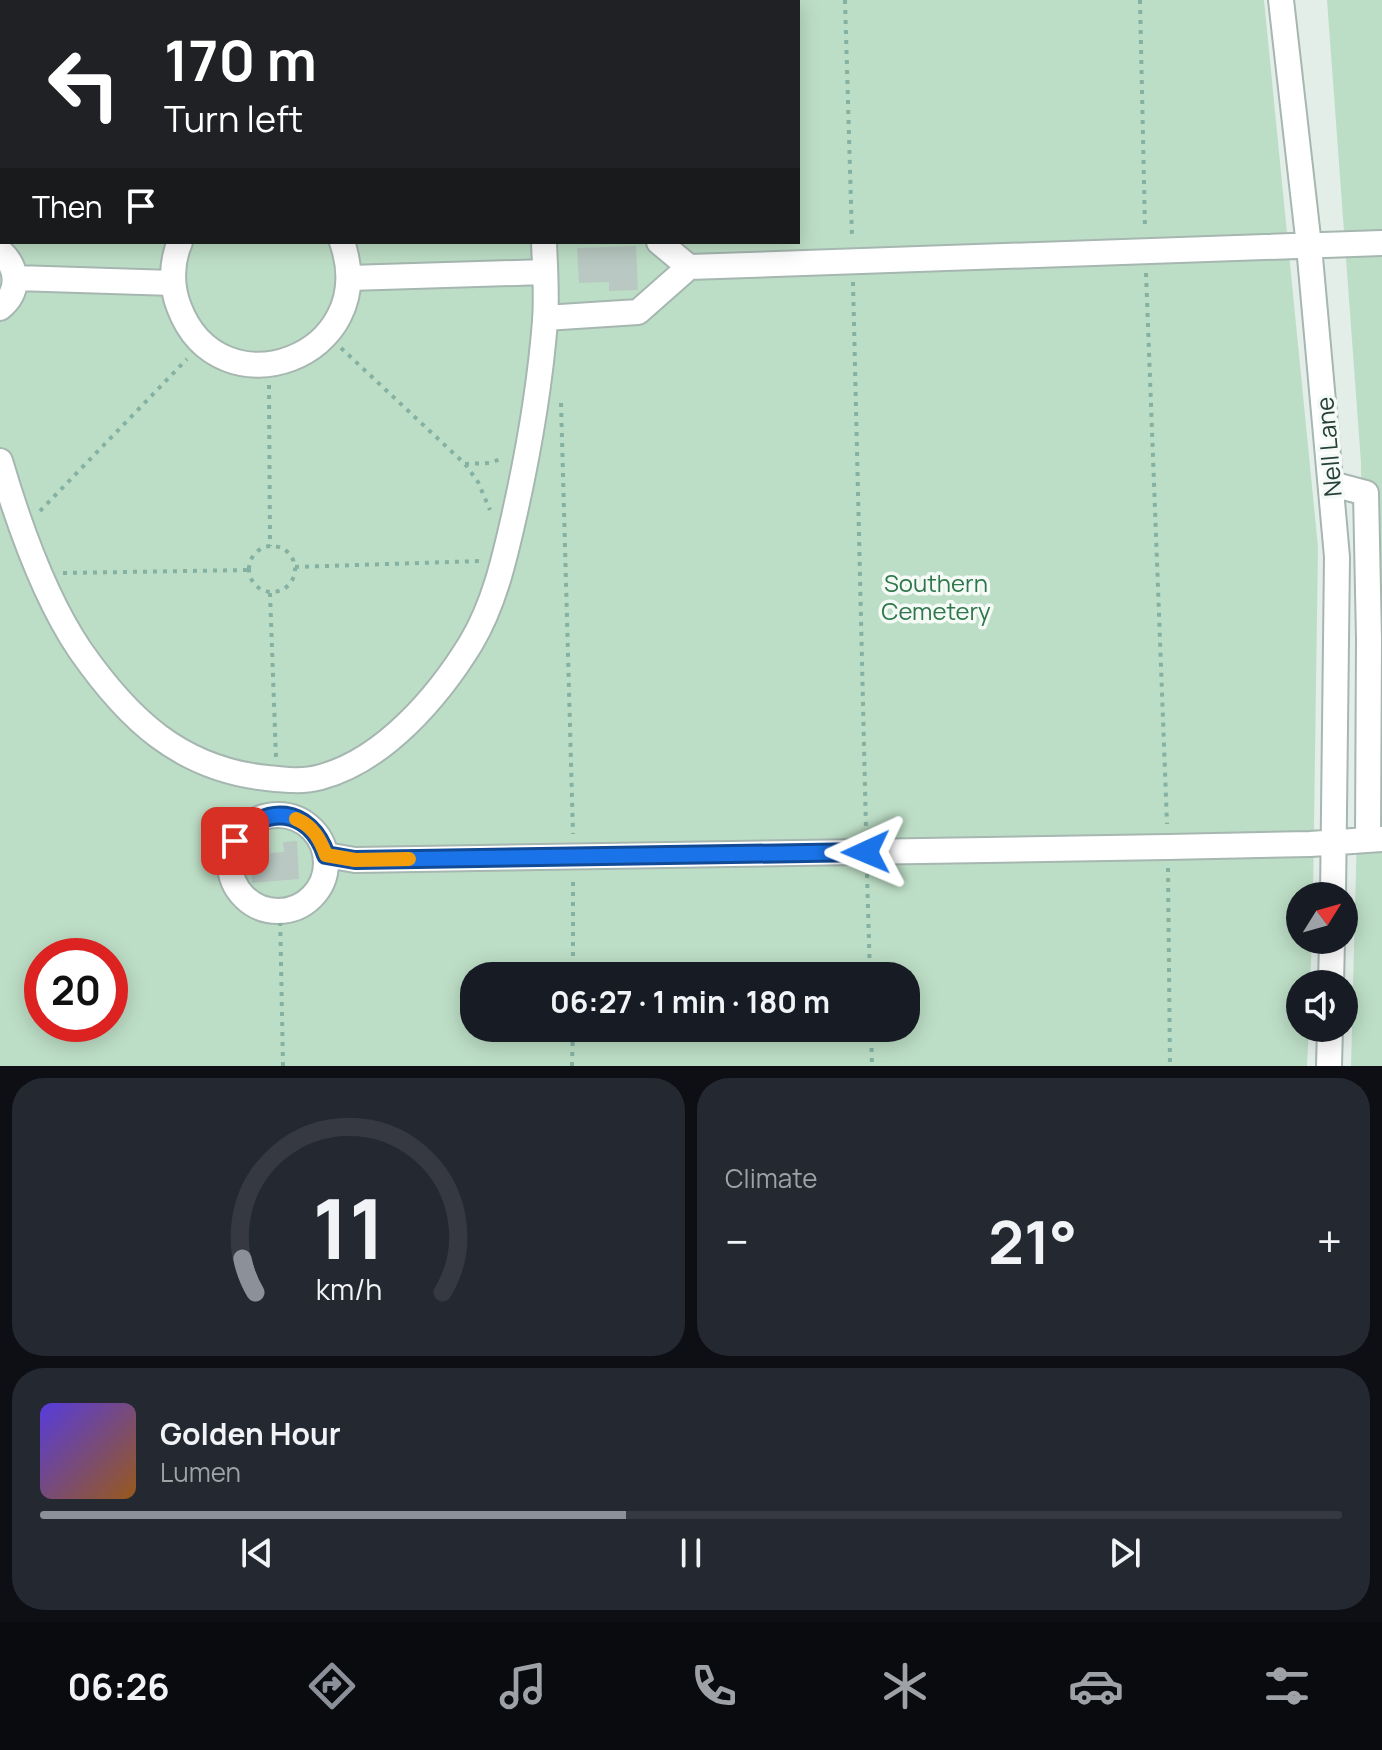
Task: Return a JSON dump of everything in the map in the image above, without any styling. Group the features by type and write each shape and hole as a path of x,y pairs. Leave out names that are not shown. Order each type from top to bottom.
{"street":[{"name":"Nell Lane","path":"1281,0 1309,246 1337,557 1334,882"},
{"path":"545,318 638,312 689,267 1382,243"},
{"path":"179,244 173,283 182,316 202,343 217,354 233,361 269,365 291,360 311,350 339,318 347,298 349,278 342,244"},
{"path":"0,461 41,573 79,647 122,704 146,728 192,758 244,776 318,778 357,763 420,712 472,640 497,584 539,387 545,318 544,244"},
{"path":"661,244 689,267"},
{"path":"0,251 8,259 16,278 10,298 0,308"},
{"path":"349,278 545,272"},
{"path":"16,278 173,283"},
{"path":"326,855 355,860 1168,847 1335,843 1375,839 1366,493 1332,484"},
{"path":"259,819 280,779"},
{"path":"280,779 302,821"},
{"path":"273,815 302,821 321,842 326,855 326,871 315,894 296,909 280,912 263,910 248,902 237,889 231,874 230,857 235,841 245,828 259,819 273,815"},
{"path":"1329,1066 1330,1042"}],"path":[{"path":"845,0 870,962"},
{"path":"1140,0 1145,251 1168,847 1170,1066"},
{"path":"295,567 506,549 495,531 478,482 465,464 327,335"},
{"path":"24,529 202,343"},
{"path":"269,365 270,546"},
{"path":"561,396 573,962"},
{"path":"465,464 489,463 528,447"},
{"path":"270,546 289,554 295,567 289,586 270,593 253,583 249,570 253,557 270,546"},
{"path":"41,573 249,570"},
{"path":"270,593 280,779"},
{"path":"280,912 283,1066"},
{"path":"572,1066 573,1042"},
{"path":"871,1042 872,1066"}],"green space":[{"name":"Southern Cemetery","path":"800,0 1264,0 1318,547 1313,882 1286,882 1286,954 1311,954 1311,970 1286,970 1286,1042 1308,1042 1307,1066 0,1066 0,244 800,244"},
{"path":"1327,0 1382,0 1382,1066 1351,1066 1352,1042 1358,1042 1358,970 1353,970 1354,954 1358,954 1356,882 1362,632 1361,463"}],"building":[{"path":"636,246 638,290 609,291 609,282 579,283 577,248"},
{"path":"297,841 299,879 252,883 250,852 255,852 254,845 269,844 270,853 284,852 283,842"}],"slow traffic":[{"path":"296,819 313,830 326,855 355,860 409,859"}],"route":[{"path":"235,841 245,828 273,815 302,821 313,830 326,855 355,860 866,852"}]}
